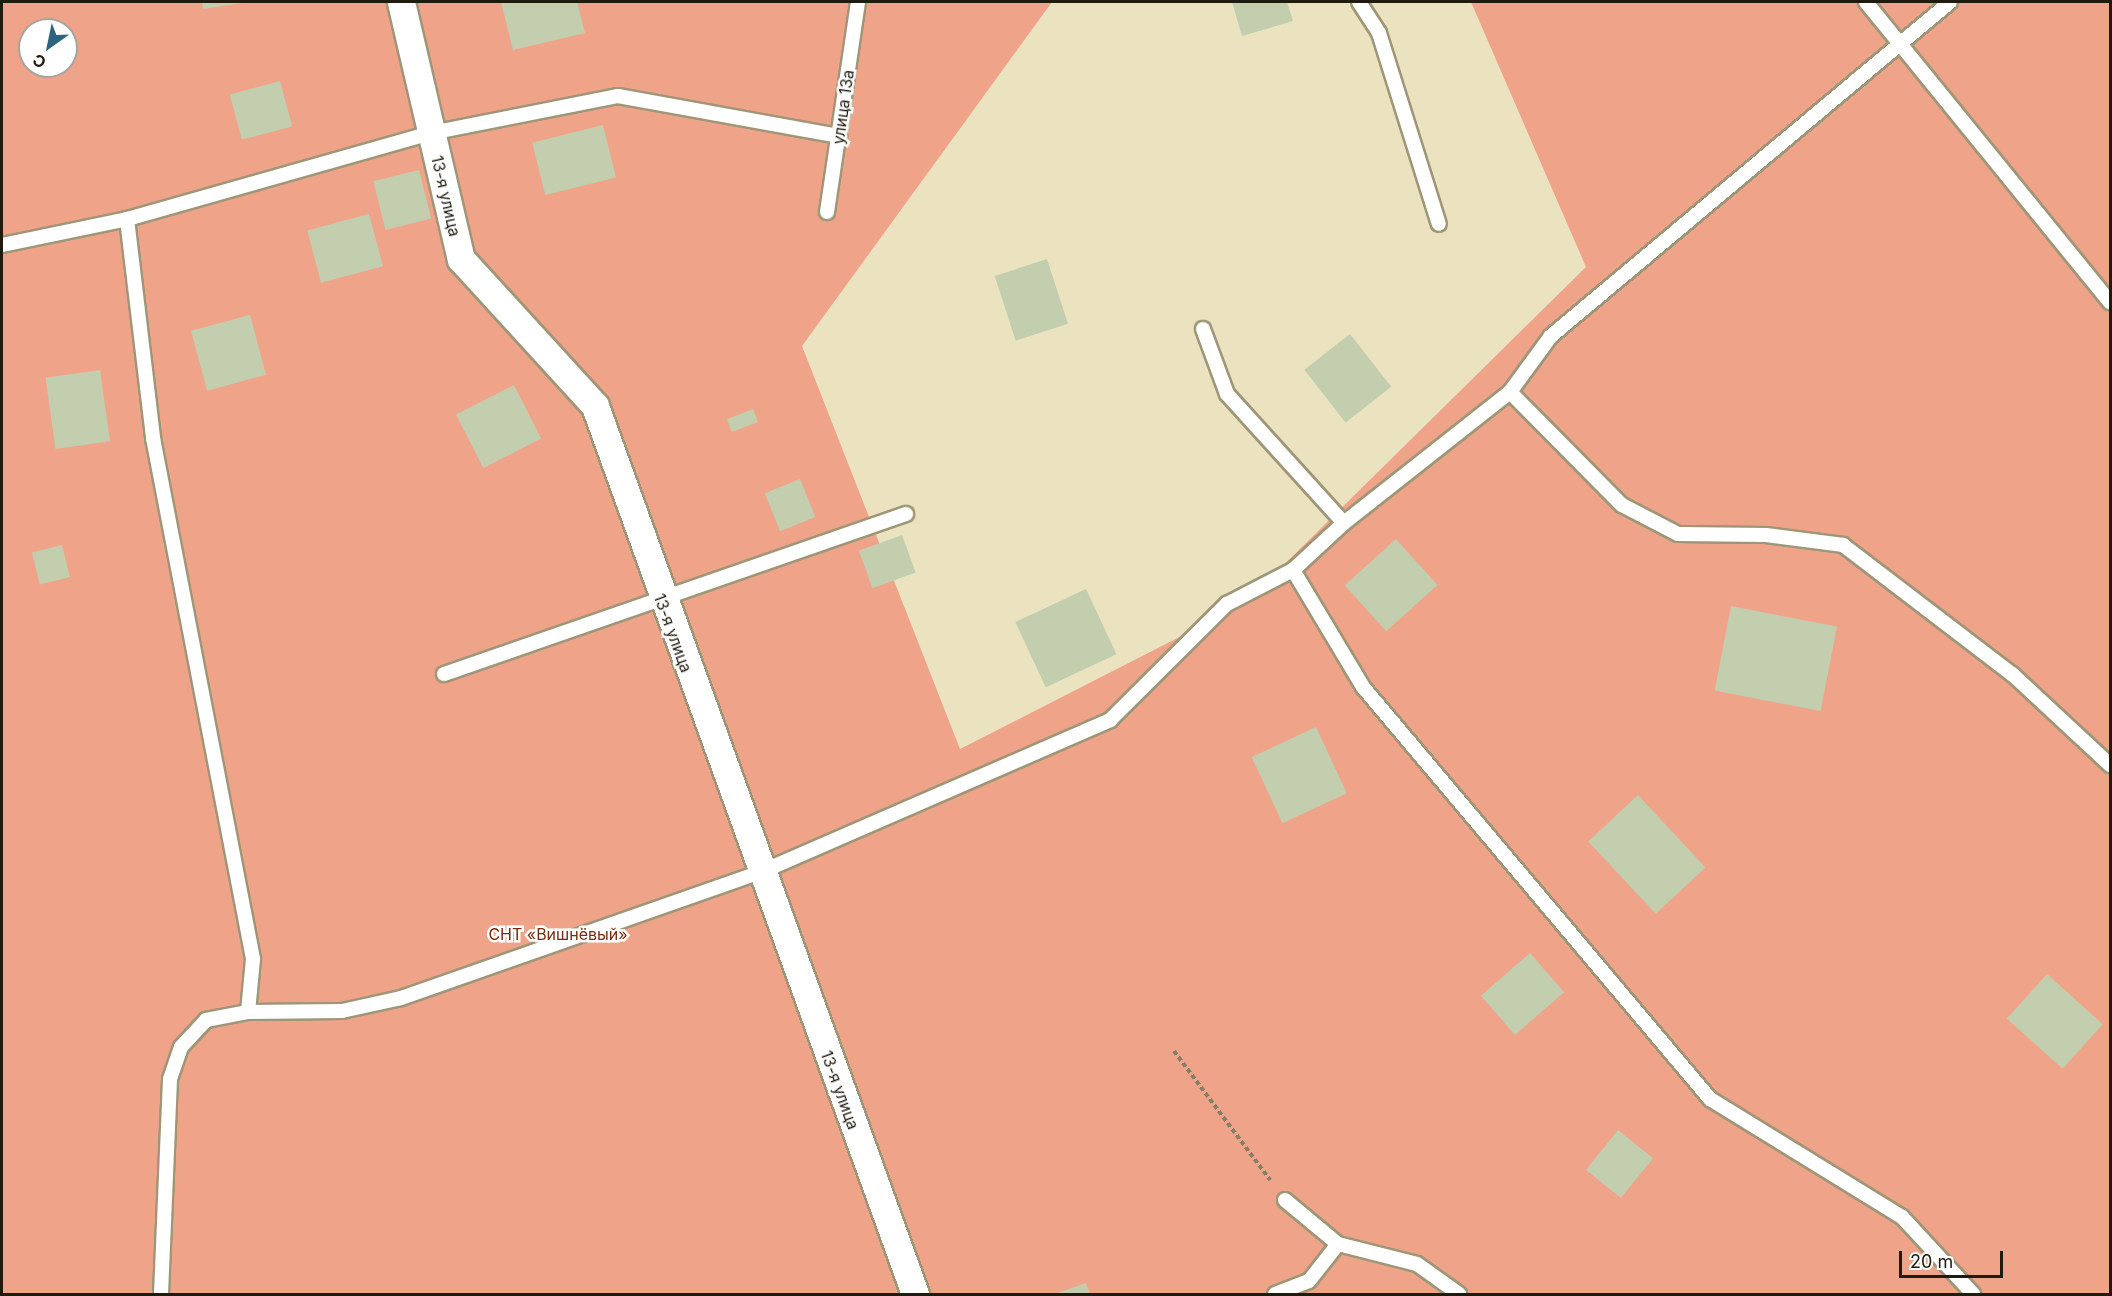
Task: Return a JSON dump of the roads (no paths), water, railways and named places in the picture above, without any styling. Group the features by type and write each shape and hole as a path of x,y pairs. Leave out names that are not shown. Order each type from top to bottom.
{"street":[{"name":"13-я улица","path":"401,2 460,259 595,406 662,602 915,1294"}],"lane":[{"name":"улица 13а","path":"827,212 858,2"},
{"path":"1359,2 1379,33 1439,224"},
{"path":"1866,2 2110,302"},
{"path":"161,1294 170,1079 181,1047 206,1020 248,1012 342,1011 402,998 761,872 1110,720 1227,604 1293,570 1344,523 1510,392 1551,336 1950,2"},
{"path":"2,246 127,219 431,133 618,96 839,136"},
{"path":"127,219 153,438 253,958 248,1012"},
{"path":"1203,329 1227,394 1344,523"},
{"path":"1510,392 1622,505 1678,534 1766,535 1843,545 2012,674 2110,765"},
{"path":"444,674 662,602 906,514"},
{"path":"1293,570 1363,687 1710,1099 1902,1217 1973,1294"},
{"path":"1285,1200 1338,1244 1417,1264 1459,1294"},
{"path":"1275,1294 1309,1281 1338,1244"}],"park label":[{"name":"СНТ «Вишнёвый»","path":"558,934"}]}
